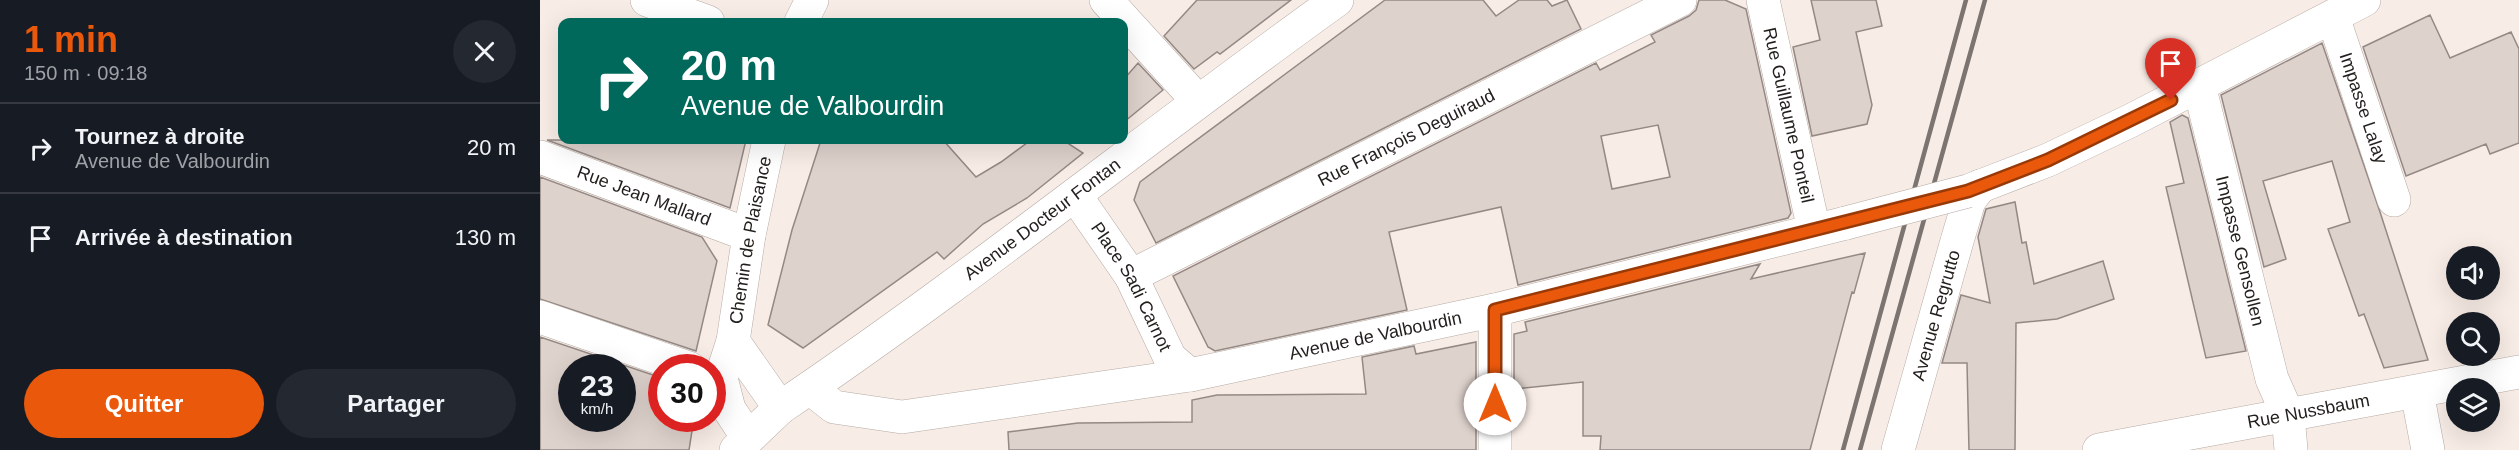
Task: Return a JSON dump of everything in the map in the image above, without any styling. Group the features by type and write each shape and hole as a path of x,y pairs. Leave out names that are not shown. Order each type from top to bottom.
{"street":[{"path":"647,0 697,18"},
{"path":"803,18 812,0"},
{"path":"1106,0 1123,18"},
{"name":"Avenue Docteur Fontan","path":"742,444 780,408 1075,195 1198,100 1337,0"},
{"name":"Rue François Deguiraud","path":"1131,276 1680,0"},
{"name":"Rue Guillaume Ponteil","path":"1763,0 1815,230"},
{"name":"Avenue de Valbourdin","path":"810,388 834,407 902,417 1190,375 1495,310 1846,223 1974,189 2048,160 2364,0"},
{"name":"Impasse Lalay","path":"2333,17 2394,200"},
{"path":"1128,24 1198,100"},
{"name":"Impasse Gensollen","path":"2199,85 2272,379 2288,415 2291,450"},
{"name":"Chemin de Plaisance","path":"726,356 733,340 749,235 768,144"},
{"name":"Rue Jean Mallard","path":"540,157 749,235"},
{"name":"Avenue Regrutto","path":"1898,450 1974,189"},
{"name":"Place Sadi Carnot","path":"1075,195 1131,276 1170,357 1190,375"},
{"path":"1495,310 1495,450"},
{"path":"540,317 648,354"},
{"name":"Chemin de Plaisance","path":"733,340 780,408"},
{"name":"Rue Nussbaum","path":"2099,450 2519,372"},
{"path":"2417,392 2428,450"},
{"name":"Chemin de Plaisance","path":"726,401 742,444"}],"building":[{"path":"1197,0 1291,0 1220,54 1217,52 1194,69 1164,36"},
{"path":"1385,0 1483,0 1496,16 1519,0 1547,0 1552,6 1567,0 1581,29 1156,243 1134,200 1140,182"},
{"path":"1699,0 1725,0 1746,9 1791,213 1788,218 1518,285 1501,207 1389,232 1407,310 1215,351 1208,347 1173,276 1596,63 1600,70 1655,42 1651,35 1689,16 1696,10","holes":["1658,125 1670,177 1612,189 1601,136"]},
{"path":"1811,0 1876,0 1882,26 1856,32 1872,105 1867,124 1812,136 1793,47 1820,40"},
{"path":"2430,15 2450,58 2511,32 2519,49 2519,143 2490,154 2486,144 2406,176 2363,47"},
{"path":"2322,43 2428,360 2384,368 2364,314 2359,316 2328,229 2350,222 2332,161 2263,181 2286,259 2264,267 2221,95"},
{"path":"1138,63 1163,90 1128,119 1128,74"},
{"path":"2182,115 2188,118 2246,351 2206,358 2166,187 2184,183 2170,122"},
{"path":"547,140 558,140 558,144 745,144 730,208"},
{"path":"820,144 947,144 976,177 1026,144 1069,144 1083,153 1027,198 983,224 944,259 937,252 803,348 768,325 792,230"},
{"path":"540,177 702,237 717,261 696,351 540,299"},
{"path":"2015,202 2022,243 2026,242 2034,284 2103,261 2114,299 2057,319 2016,323 2015,450 1969,450 1967,363 1942,363 1961,295 1990,303 1978,237 1986,209"},
{"path":"1865,253 1854,293 1852,292 1810,450 1600,450 1601,436 1583,436 1583,382 1514,389 1514,334 1527,331 1525,322 1760,264 1751,279"},
{"path":"540,337 591,354 558,354 558,432 636,432 636,369 648,373 648,432 692,432 689,450 540,450"},
{"path":"1476,342 1476,450 1009,450 1008,432 1078,423 1192,422 1192,400 1217,395 1366,394 1362,357 1414,346 1416,354"}],"railway":[{"path":"1843,450 1966,0"},
{"path":"1860,450 1985,0"}],"route":[{"path":"1495,404 1495,310 1968,191 2048,160 2171,100"}]}
